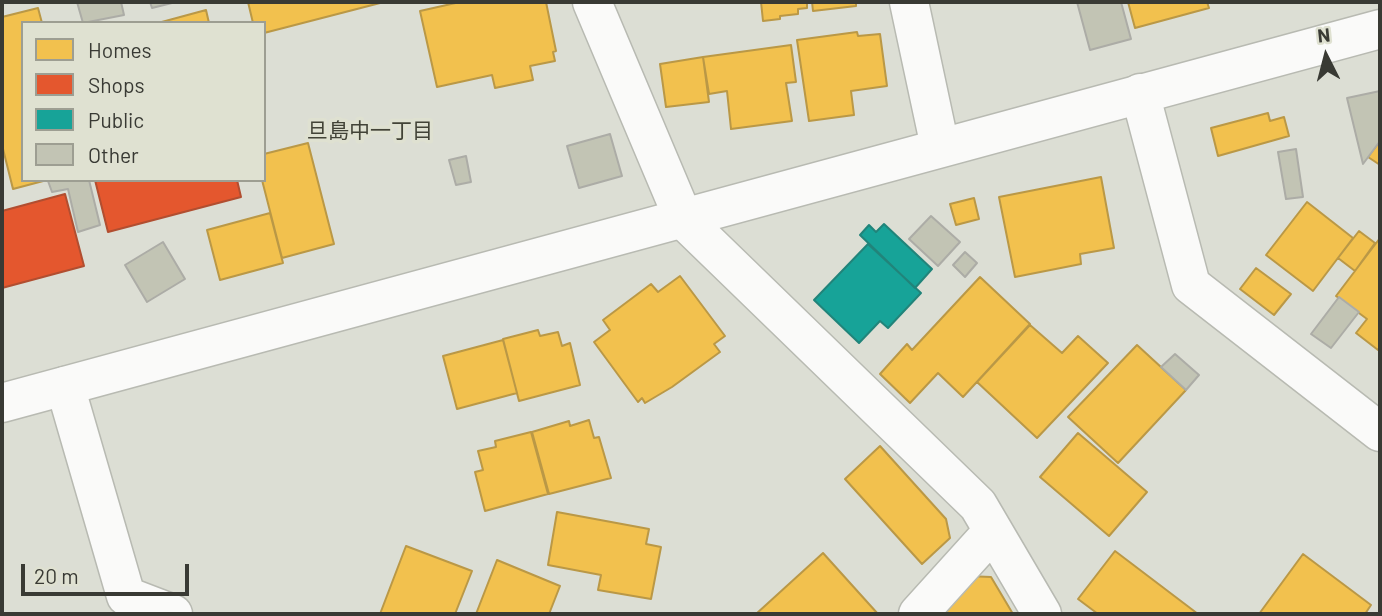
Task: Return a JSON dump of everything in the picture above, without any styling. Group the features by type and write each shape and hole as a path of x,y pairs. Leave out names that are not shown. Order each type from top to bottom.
{"street":[{"path":"592,2 684,220 978,505 1042,614"},
{"path":"909,2 940,147"},
{"path":"2,403 1380,29"},
{"path":"1140,93 1191,285 1380,432"},
{"path":"65,386 126,596 173,614"},
{"path":"918,614 993,531"}],"building: Homes":[{"path":"248,2 384,2 266,32 266,21 253,21"},
{"path":"460,2 546,2 556,51 553,52 555,61 530,66 533,80 495,88 492,75 437,87 420,11"},
{"path":"761,2 807,2 807,8 798,9 798,14 763,21"},
{"path":"812,2 856,2 856,6 813,11"},
{"path":"1128,2 1207,2 1209,8 1135,28"},
{"path":"38,8 41,21 21,21 21,182 39,182 13,189 2,145 2,17"},
{"path":"206,10 209,21 165,21"},
{"path":"857,32 858,36 880,34 887,86 851,91 854,115 809,121 797,40"},
{"path":"791,45 796,82 786,83 792,121 731,129 727,91 709,94 703,57"},
{"path":"703,57 709,102 666,107 660,64"},
{"path":"1268,113 1270,121 1284,117 1289,136 1218,156 1211,128"},
{"path":"1380,141 1380,165 1368,157"},
{"path":"308,143 334,244 282,258 263,182 266,182 266,154"},
{"path":"1101,177 1114,248 1080,254 1081,264 1015,277 999,197"},
{"path":"974,198 979,219 956,225 950,204"},
{"path":"1307,202 1353,238 1313,291 1266,255"},
{"path":"270,213 283,263 220,280 207,230"},
{"path":"1359,231 1375,243 1355,271 1338,258"},
{"path":"1380,238 1378,350 1356,333 1367,319 1336,296"},
{"path":"1256,268 1291,294 1274,315 1240,289"},
{"path":"680,276 725,336 714,344 720,352 672,387 645,403 642,398 638,402 594,342 610,330 603,320 651,284 658,292"},
{"path":"980,277 1030,324 963,397 938,373 910,403 880,374 907,344 912,350"},
{"path":"1030,325 1062,353 1078,336 1108,363 1037,438 977,382"},
{"path":"538,330 540,336 558,332 562,346 570,343 580,385 519,401 503,339"},
{"path":"503,340 517,393 457,409 443,356"},
{"path":"1137,345 1186,390 1118,463 1068,417"},
{"path":"589,420 594,438 599,437 611,478 549,494 532,432 569,421 570,426"},
{"path":"531,432 548,494 485,511 475,472 483,470 478,451 496,447 495,441"},
{"path":"1078,433 1147,492 1109,536 1040,477"},
{"path":"880,446 946,519 950,538 922,564 845,479"},
{"path":"557,512 649,529 646,544 661,547 651,599 598,590 601,575 548,565"},
{"path":"406,546 472,571 455,614 380,614"},
{"path":"1115,551 1198,614 1098,614 1078,599"},
{"path":"823,553 878,614 756,614"},
{"path":"1303,554 1371,605 1365,614 1259,614"},
{"path":"497,560 560,586 549,614 476,614"},
{"path":"966,576 991,577 1013,614 933,614"}],"building: Shops":[{"path":"96,182 237,182 241,197 108,232"},
{"path":"65,194 84,266 2,288 2,211"}],"building: Public":[{"path":"884,224 932,269 915,288 860,235 869,225 876,232"},
{"path":"868,244 921,293 888,328 880,321 859,343 814,300"}],"building: Other":[{"path":"77,2 121,2 124,15 82,21"},
{"path":"150,2 176,2 152,8"},
{"path":"1077,2 1121,2 1131,39 1090,50"},
{"path":"1380,91 1380,141 1363,164 1347,98"},
{"path":"610,134 622,176 579,188 567,146"},
{"path":"1296,149 1303,197 1286,199 1278,152"},
{"path":"466,156 471,182 456,185 449,160"},
{"path":"48,182 89,182 100,225 78,232 68,189 52,192"},
{"path":"931,216 960,242 938,266 909,239"},
{"path":"163,242 185,279 147,302 125,265"},
{"path":"965,252 977,263 965,277 953,265"},
{"path":"1339,297 1359,312 1331,348 1311,334"},
{"path":"1175,354 1199,375 1186,390 1161,367"}],"district":[{"name":"旦島中一丁目","path":"370,131"}]}
